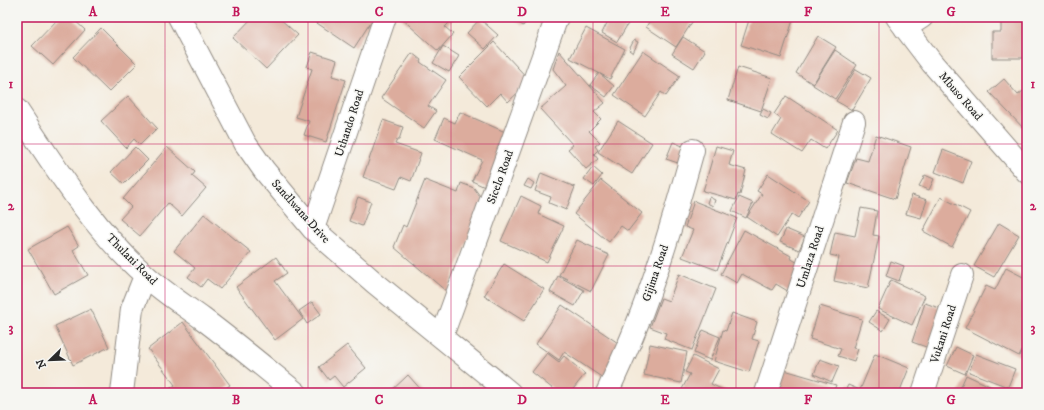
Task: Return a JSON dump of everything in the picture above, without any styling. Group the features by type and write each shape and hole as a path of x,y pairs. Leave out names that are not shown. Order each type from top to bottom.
{"street":[{"name":"Uthando Road","path":"313,229 385,17"},
{"name":"Sicelo Road","path":"442,336 557,17"},
{"name":"Sandlwana Drive","path":"181,18 245,143 264,170 313,229 375,283 442,336 510,393"},
{"name":"Mbuso Road","path":"908,21 932,63 1027,172"},
{"name":"Thulani Road","path":"17,110 64,180 98,226 121,251 146,276 248,353 296,393"},
{"name":"Umlaza Road","path":"766,393 854,122"},
{"name":"Gijima Road","path":"607,393 634,331 651,285 670,228 693,150"},
{"name":"Vukani Road","path":"923,393 962,275"},
{"path":"122,393 128,353 132,309 146,276"}],"building":[{"path":"60,17 71,17 85,30 53,65 32,46"},
{"path":"253,17 278,17 298,35 266,69 233,38"},
{"path":"308,17 374,17 354,48"},
{"path":"400,17 455,17 445,27 453,34 438,51"},
{"path":"511,17 530,17 523,26"},
{"path":"610,17 620,17 629,22 617,42 602,33"},
{"path":"652,17 691,17 694,19 676,47 646,27"},
{"path":"750,17 794,17 781,58 741,45"},
{"path":"1001,17 1027,17 1027,58 992,58 992,32 1001,32"},
{"path":"480,19 498,35 485,49 467,33"},
{"path":"101,28 137,64 109,92 73,57"},
{"path":"586,28 625,49 610,79 570,58"},
{"path":"818,36 836,47 813,84 796,73"},
{"path":"683,37 705,51 694,68 672,54"},
{"path":"634,40 638,42 633,53 629,50"},
{"path":"494,42 530,81 508,102 500,93 487,106 459,77"},
{"path":"443,46 459,56 449,72 433,63"},
{"path":"835,50 857,65 835,99 813,85"},
{"path":"559,51 605,103 594,112 601,119 589,131 600,142 595,146 598,150 594,154 598,159 586,169 568,149 573,145 540,109 566,86 553,69"},
{"path":"643,51 680,76 666,96 661,92 645,116 614,95"},
{"path":"312,52 337,60 332,76 346,80 326,142 304,135 309,121 296,117 312,69 307,67"},
{"path":"412,53 421,60 420,62 446,80 428,106 436,111 424,128 381,98"},
{"path":"738,67 772,78 761,111 728,100"},
{"path":"856,69 871,78 852,110 836,101"},
{"path":"599,73 614,86 606,97 590,85"},
{"path":"1004,79 1018,95 1023,91 1027,95 1027,132 989,92"},
{"path":"128,96 157,128 140,145 134,139 126,148 101,121"},
{"path":"786,96 838,130 825,149 811,140 802,153 772,134 781,119 774,114"},
{"path":"763,109 771,113 768,119 760,115"},
{"path":"460,112 512,135 489,189 472,181 482,160 435,139 444,118 455,123"},
{"path":"383,120 403,127 399,140 397,140 395,144 421,153 411,181 401,177 396,189 363,177"},
{"path":"618,121 652,143 632,174 598,152"},
{"path":"876,135 911,147 895,199 847,183 856,158 868,161"},
{"path":"673,142 690,149 684,165 666,159"},
{"path":"716,146 733,151 729,165 746,170 740,195 738,194 736,200 703,191"},
{"path":"135,147 148,160 124,184 111,172"},
{"path":"167,147 195,172 192,176 206,188 182,216 168,203 140,236 120,219 131,207 123,199"},
{"path":"943,150 971,161 963,183 935,172"},
{"path":"593,167 602,175 594,186 584,179"},
{"path":"541,173 575,187 566,210 549,203 551,197 535,191"},
{"path":"768,174 809,201 798,218 792,214 777,237 747,217 762,194 757,191"},
{"path":"925,175 934,179 929,190 919,186"},
{"path":"528,179 534,183 531,189 524,186"},
{"path":"425,180 458,193 461,183 474,188 483,200 447,292 394,247 403,225 406,227"},
{"path":"601,180 642,213 628,231 621,226 609,242 574,214"},
{"path":"912,195 927,200 921,218 906,214"},
{"path":"521,196 541,206 538,214 564,226 547,262 501,241"},
{"path":"358,197 371,202 362,226 349,221"},
{"path":"709,197 715,200 713,206 707,203"},
{"path":"739,197 753,203 746,218 732,211"},
{"path":"941,197 970,212 952,247 923,231"},
{"path":"694,201 737,218 717,270 682,257 693,230 685,227"},
{"path":"861,208 877,211 873,235 879,236 868,288 834,281 839,257 830,255 835,232 855,236"},
{"path":"204,214 251,252 220,289 207,279 201,287 188,277 195,268 174,251"},
{"path":"999,223 1019,235 994,277 974,266"},
{"path":"67,227 79,246 73,250 88,275 54,294 28,249"},
{"path":"786,229 805,237 799,250 780,242"},
{"path":"744,230 791,256 790,258 803,266 791,293 776,284 772,290 742,274 737,283 721,274"},
{"path":"577,240 609,255 591,291 559,275"},
{"path":"276,257 287,273 275,281 303,319 275,340 236,287"},
{"path":"891,261 904,266 899,281 886,276"},
{"path":"504,264 544,289 524,321 484,296"},
{"path":"1006,268 1027,279 1027,340 1019,356 965,328 986,286 995,290"},
{"path":"679,274 716,289 692,350 664,339 666,333 650,327 661,298 669,301"},
{"path":"558,276 584,290 575,306 550,292"},
{"path":"891,280 925,296 912,325 878,309"},
{"path":"312,302 321,314 307,324 299,311"},
{"path":"925,303 942,309 929,348 912,342"},
{"path":"562,305 624,347 603,378 564,352 559,360 536,344"},
{"path":"820,306 862,319 853,348 858,349 854,361 838,356 841,349 810,339"},
{"path":"91,309 109,347 73,365 55,326"},
{"path":"876,311 890,319 883,331 869,322"},
{"path":"732,313 757,322 752,339 759,341 749,372 714,361 723,330 726,331"},
{"path":"183,322 230,385 219,393 164,393 175,385 148,349"},
{"path":"703,330 720,337 710,360 694,353"},
{"path":"650,344 687,352 681,383 644,375"},
{"path":"347,345 366,368 343,387 334,376 329,380 319,367"},
{"path":"956,347 973,355 965,374 947,366"},
{"path":"547,353 559,362 564,356 585,374 570,393 558,393 532,372"},
{"path":"875,354 909,368 899,393 844,393 848,385 860,390"},
{"path":"976,354 1015,369 1008,387 969,372"},
{"path":"693,356 719,369 711,384 729,393 680,393 690,374 685,372"},
{"path":"820,359 839,366 832,382 814,374"},
{"path":"781,369 836,385 833,393 774,393"},
{"path":"408,375 424,393 389,393"},
{"path":"966,375 1005,393 958,393"}]}
